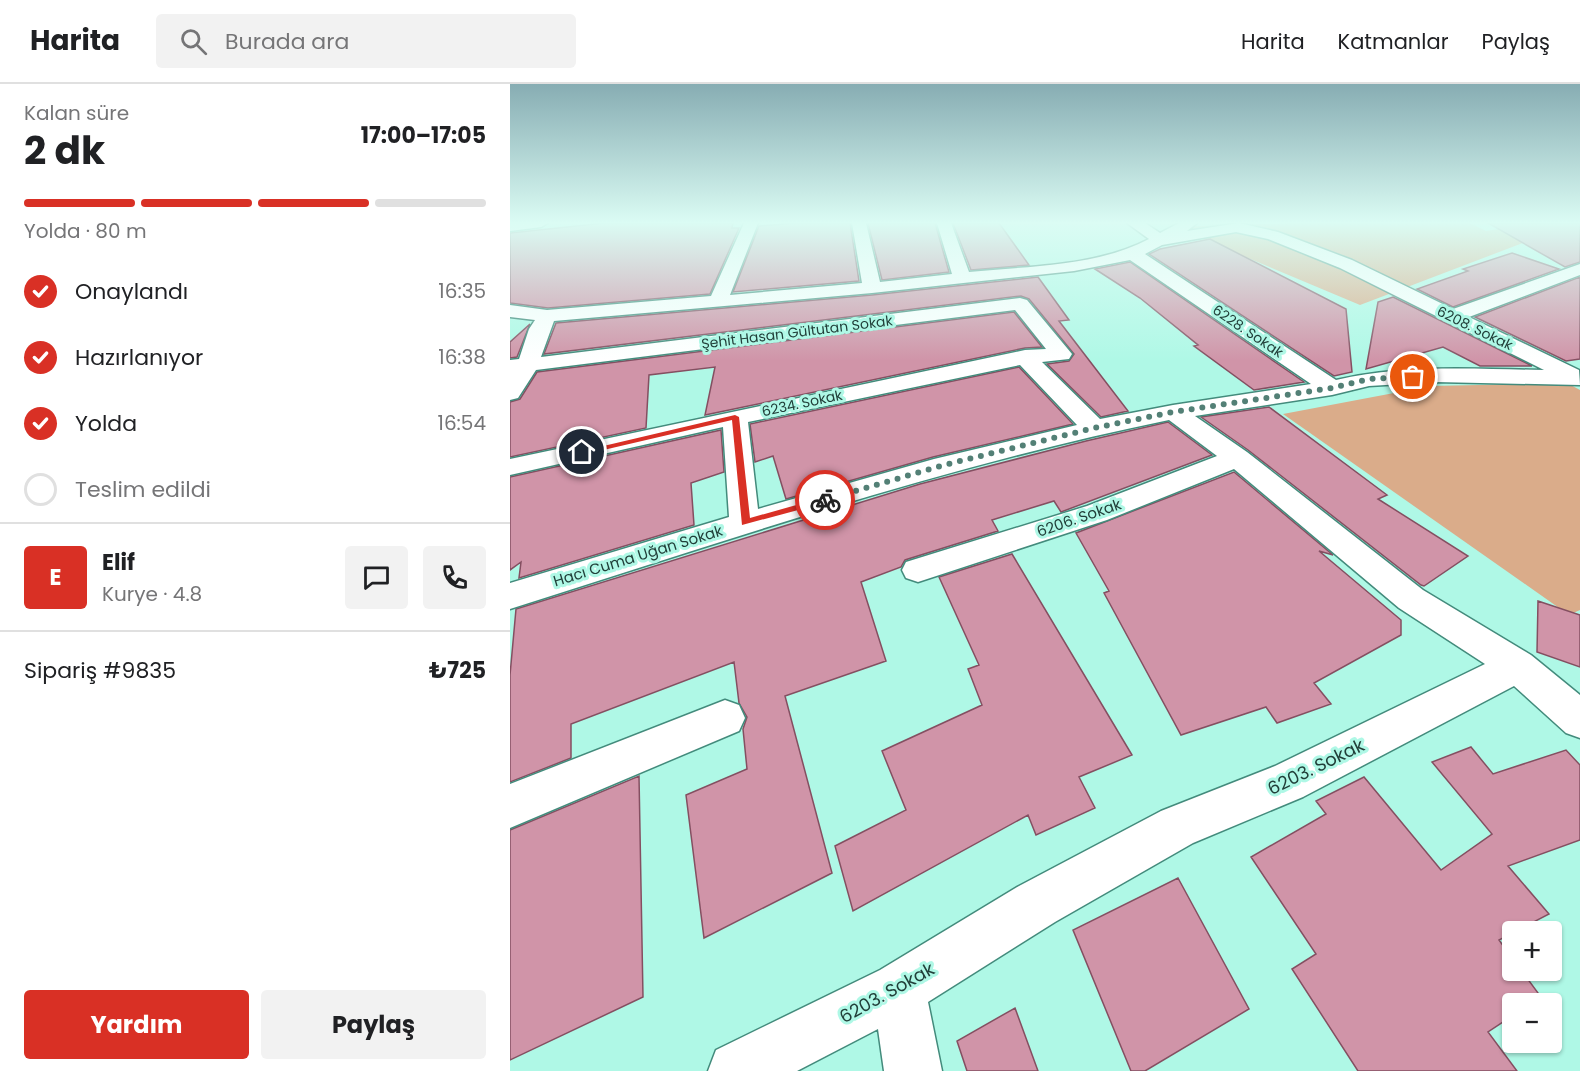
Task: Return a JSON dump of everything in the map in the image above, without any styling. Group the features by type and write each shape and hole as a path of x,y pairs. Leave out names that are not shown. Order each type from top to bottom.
{"street":[{"path":"718,302 732,269"},
{"path":"868,269 872,288"},
{"path":"959,269 962,278"},
{"path":"510,311 547,316 872,288 1045,269"},
{"name":"6228. Sokak","path":"1155,269 1332,388"},
{"name":"6208. Sokak","path":"1357,269 1579,379"},
{"path":"1453,316 1577,269"},
{"name":"Şehit Hasan Gültutan Sokak","path":"519,366 1020,304 1060,354"},
{"path":"510,393 519,366 538,328 547,316"},
{"name":"6234. Sokak","path":"510,467 735,417 1025,357 1060,354"},
{"path":"1025,357 1094,428"},
{"name":"Hacı Cuma Uğan Sokak","path":"510,596 944,465 1094,428 1173,412 1332,388 1369,379 1435,375 1579,379"},
{"path":"1173,412 1237,458 1411,599 1518,666 1580,720"},
{"path":"735,417 746,523"},
{"name":"6206. Sokak","path":"918,570 1097,513 1237,458"},
{"name":"6203. Sokak","path":"737,1071 899,989 1037,904 1177,827 1288,782 1518,666"},
{"path":"510,806 725,718"},
{"path":"899,989 913,1071"}],"shaded area":[{"path":"1274,269 1454,269 1360,305"},
{"path":"1567,383 1580,390 1580,610 1569,615 1283,414 1431,386"}],"building":[{"path":"510,269 721,269 710,294 548,308 510,303"},
{"path":"742,269 857,269 859,281 733,292"},
{"path":"879,269 948,269 949,272 882,280"},
{"path":"1095,269 1140,269 1304,382 1254,390 1194,346 1198,345 1140,298"},
{"path":"1172,269 1268,269 1346,309 1352,372 1334,376"},
{"path":"1463,269 1559,269 1453,307 1417,289 1468,271"},
{"path":"1038,277 1069,320 1059,321 1128,411 1101,417 1047,364 1069,361 1074,354 1029,299 1021,296 544,354 556,323 872,295"},
{"path":"1580,277 1580,359 1566,361 1475,317"},
{"path":"1393,297 1532,366 1480,366 1443,347 1366,369 1378,302"},
{"path":"1014,312 1042,347 1025,348 705,415 715,367 649,375 646,428 510,457 510,402 520,399 537,372"},
{"path":"530,324 517,357 510,358 510,342"},
{"path":"1019,367 1073,424 933,457 786,499 773,456 755,462 750,424"},
{"path":"1269,407 1387,495 1378,499 1468,556 1424,586 1421,585 1248,450 1201,417"},
{"path":"1168,422 1212,455 1061,512 1054,501 992,520 998,531 905,560 901,567 861,582 886,661 785,696 832,873 704,938 686,795 747,769 743,729 747,717 739,703 734,662 571,724 571,758 510,782 510,675 516,609 920,484"},
{"path":"721,430 724,472 691,483 694,525 519,578 521,562 510,570 510,477"},
{"path":"1234,472 1333,555 1319,551 1401,620 1401,635 1314,683 1331,704 1277,723 1266,707 1181,735 1104,593 1109,591 1076,533"},
{"path":"1012,554 1132,755 1079,777 1095,808 1036,835 1028,815 853,911 835,846 906,810 882,751 982,705 968,669 979,665 939,577"},
{"path":"1538,601 1580,615 1580,667 1537,652"},
{"path":"1471,747 1493,774 1566,750 1580,765 1580,840 1508,866 1549,914 1536,921 1502,921 1502,938 1499,940 1502,944 1502,981 1529,981 1538,993 1502,993 1502,1023 1488,1032 1517,1071 1358,1071 1292,969 1316,954 1251,857 1326,814 1316,801 1364,777 1441,870 1492,834 1432,762"},
{"path":"639,776 643,997 510,1060 510,830"},
{"path":"1178,878 1249,1009 1145,1071 1131,1071 1073,930"},
{"path":"1015,1008 1038,1071 967,1071 957,1041"}],"way so far":[{"path":"825,500 944,465 1094,428 1173,412 1332,388 1369,379 1413,377"}],"route":[{"path":"582,452 735,417 746,523 825,500"}]}
